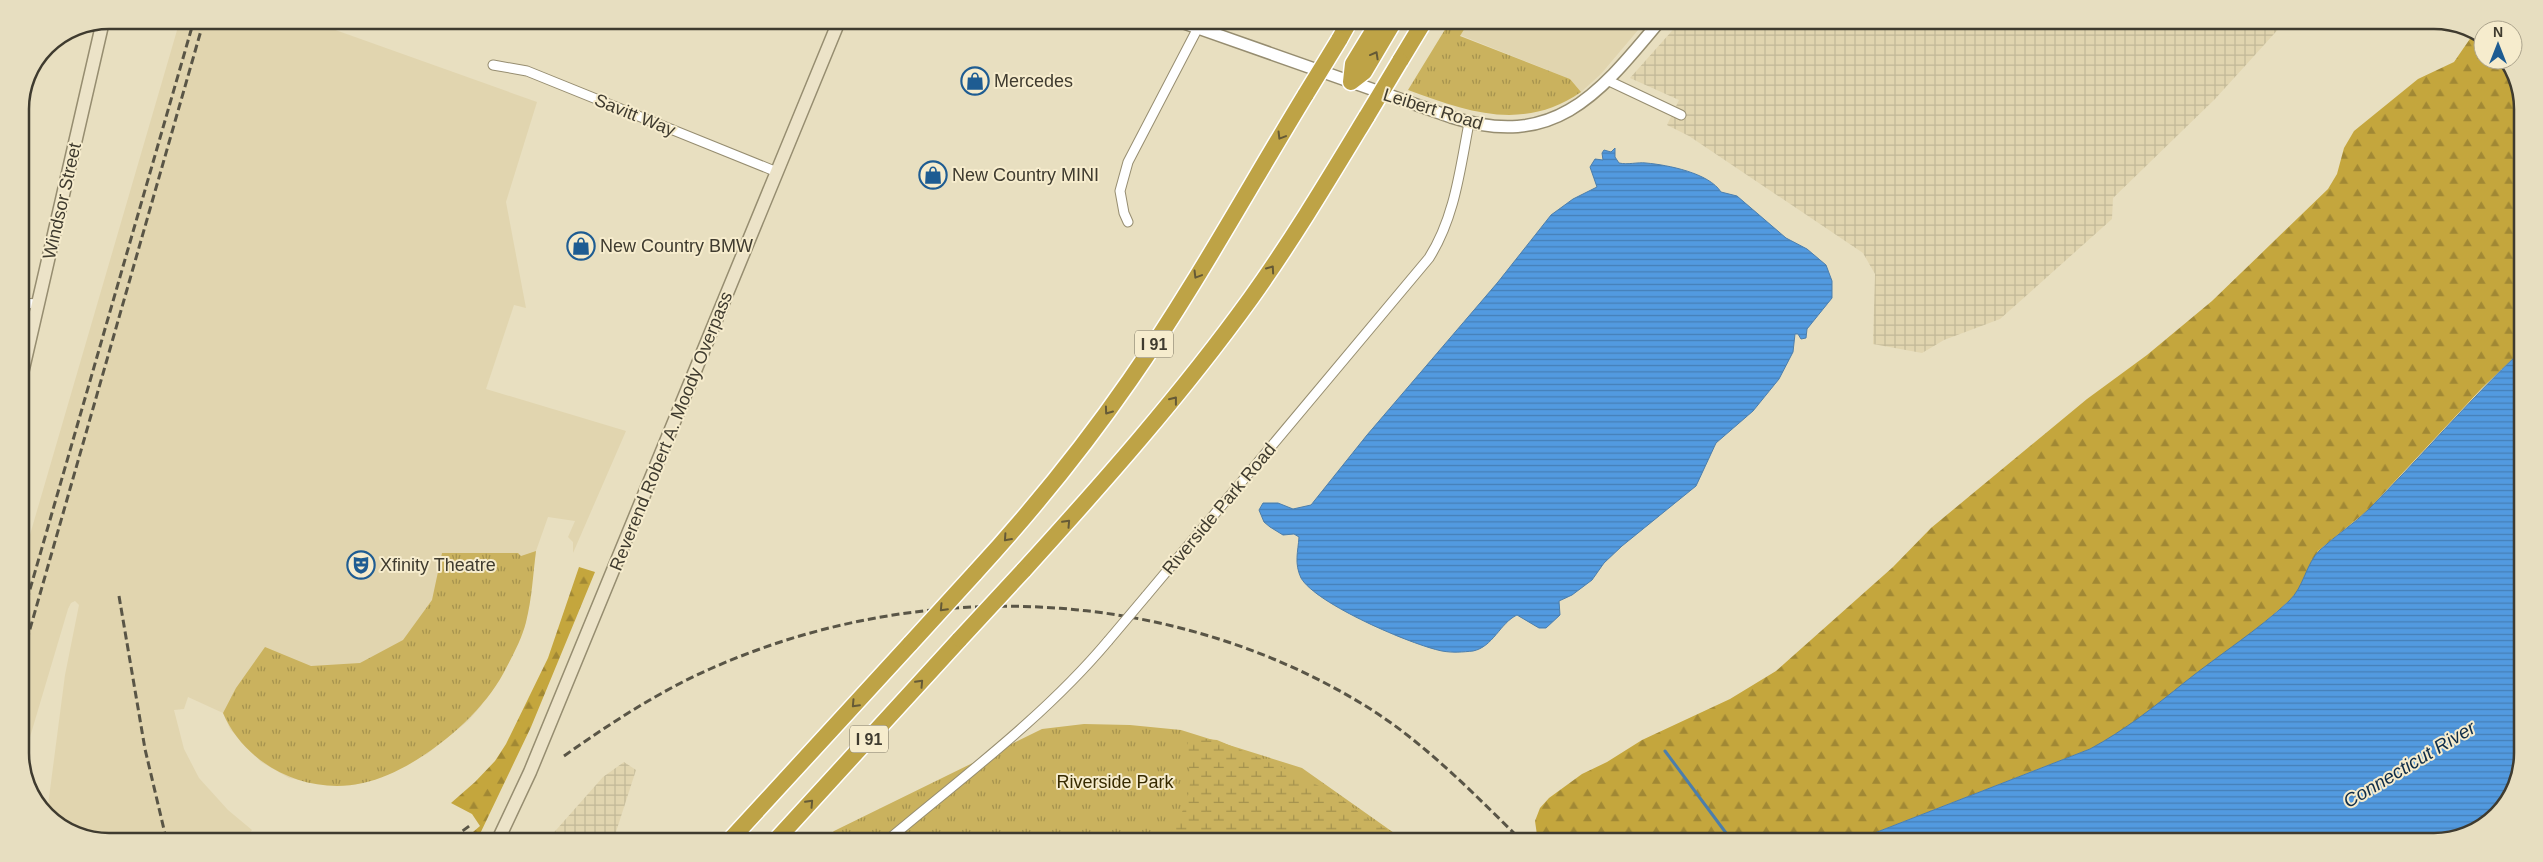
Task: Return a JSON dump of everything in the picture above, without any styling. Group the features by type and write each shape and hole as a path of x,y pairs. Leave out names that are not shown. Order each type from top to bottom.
{"highway":[{"name":"I 91","path":"736,833 974,574 1046,492 1130,379 1164,328 1345,29"},
{"path":"1350,82 1353,64 1374,29"},
{"path":"1350,82 1364,72 1390,29"},
{"name":"I 91","path":"783,833 1023,572 1124,459 1208,356 1281,254 1419,29"}],"main road":[{"name":"Reverend Robert A. Moody Overpass","path":"501,833 534,763 835,29"},
{"name":"Windsor Street","path":"29,343 101,30"}],"street":[{"path":"1128,222 1124,213 1120,190 1128,162 1198,29"},
{"name":"Leibert Road","path":"1211,29 1350,82 1469,123 1500,127 1544,120 1581,104 1609,81 1653,29"},
{"name":"Savitt Way","path":"492,65 527,70 776,172"},
{"path":"1609,81 1681,115"},
{"name":"Riverside Park Road","path":"896,833 1058,695 1108,641 1429,258 1441,237 1450,215 1469,123"},
{"path":"29,304 38,304"}],"shaded area":[{"name":"Xfinity Theatre","path":"177,29 333,29 537,102 506,202 526,308 514,305 486,389 626,431 573,553 573,542 568,537 575,521 548,517 536,551 526,623 481,706 468,721 427,754 386,775 354,785 324,784 289,778 261,762 230,729 223,713 188,697 184,709 174,710 184,749 199,778 228,810 252,830 250,833 99,833 83,829 65,820 48,805 65,675 79,605 75,601 71,603 68,609 29,740 29,538"},
{"path":"1464,29 1639,29 1601,74 1581,92 1570,79 1460,35"},
{"path":"1674,29 2278,29 2215,99 2113,198 2112,219 2000,319 1944,340 1922,353 1873,344 1875,274 1863,253 1689,136 1667,125 1679,100 1630,78"},
{"path":"624,762 636,770 616,833 553,833 603,777"}],"green space":[{"path":"1445,29 1464,29 1460,36 1570,79 1581,92 1559,104 1538,112 1517,115 1474,111 1408,90"},
{"path":"2471,38 2473,39 2473,70 2504,70 2510,83 2514,104 2514,358 2482,388 2368,510 2318,551 2299,590 2244,640 2115,736 2090,749 1875,833 1537,833 1535,821 1540,808 1549,798 1582,774 1607,762 1642,740 1730,699 1776,671 1893,567 1931,528 2087,399 2147,355 2212,301 2328,189 2337,174 2344,148 2354,131 2418,79 2454,62"},
{"path":"536,551 526,622 519,642 503,674 492,691 462,725 423,756 403,768 363,783 342,786 321,785 300,780 280,772 246,748 233,731 223,713 236,688 265,647 311,666 360,663 403,640 432,600 442,553 518,553 521,556"},
{"path":"579,567 595,572 531,727 480,833 472,833 480,826 472,814 451,803 495,761 506,744 548,658"},
{"name":"Riverside Park","path":"1084,724 1130,725 1181,730 1302,768 1394,833 832,833 1042,729"},
{"path":"1196,738 1217,740 1283,768 1335,794 1369,820 1394,833 1170,833 1180,817 1189,791 1190,774 1186,749 1189,740"}],"water":[{"path":"1615,148 1615,157 1619,163 1655,164 1687,171 1707,180 1721,192 1737,196 1786,238 1807,249 1826,265 1832,281 1832,298 1807,329 1806,338 1801,339 1798,334 1795,334 1793,352 1779,379 1753,411 1716,443 1696,486 1622,546 1604,563 1592,580 1572,595 1559,601 1560,615 1546,628 1539,628 1517,615 1506,623 1480,649 1465,652 1446,652 1409,641 1388,632 1325,600 1301,578 1297,562 1299,537 1294,534 1283,535 1264,522 1259,510 1263,503 1278,503 1293,509 1311,505 1367,435 1498,282 1551,215 1573,199 1597,187 1590,167 1595,159 1603,160 1602,153 1604,150 1611,152"},
{"name":"Connecticut River","path":"2514,358 2513,768 2510,779 2498,802 2478,820 2460,829 2434,833 1875,833 2090,749 2139,718 2289,601 2298,589 2315,555 2369,509 2482,389"}],"waterway":[{"path":"1665,751 1726,833"}],"railway":[{"path":"29,593 191,29"},
{"path":"29,632 201,29"},
{"path":"119,596 145,749 165,833"},
{"path":"564,756 617,720 691,678 790,639 873,619 957,608 1042,607 1126,616 1208,636 1288,665 1364,705 1386,719 1427,751 1514,833"},
{"path":"460,833 472,824"}],"place":[{"name":"Mercedes","path":"975,81"},
{"name":"New Country MINI","path":"933,175"},
{"name":"New Country BMW","path":"581,246"},
{"name":"Xfinity Theatre","path":"361,565"}]}
